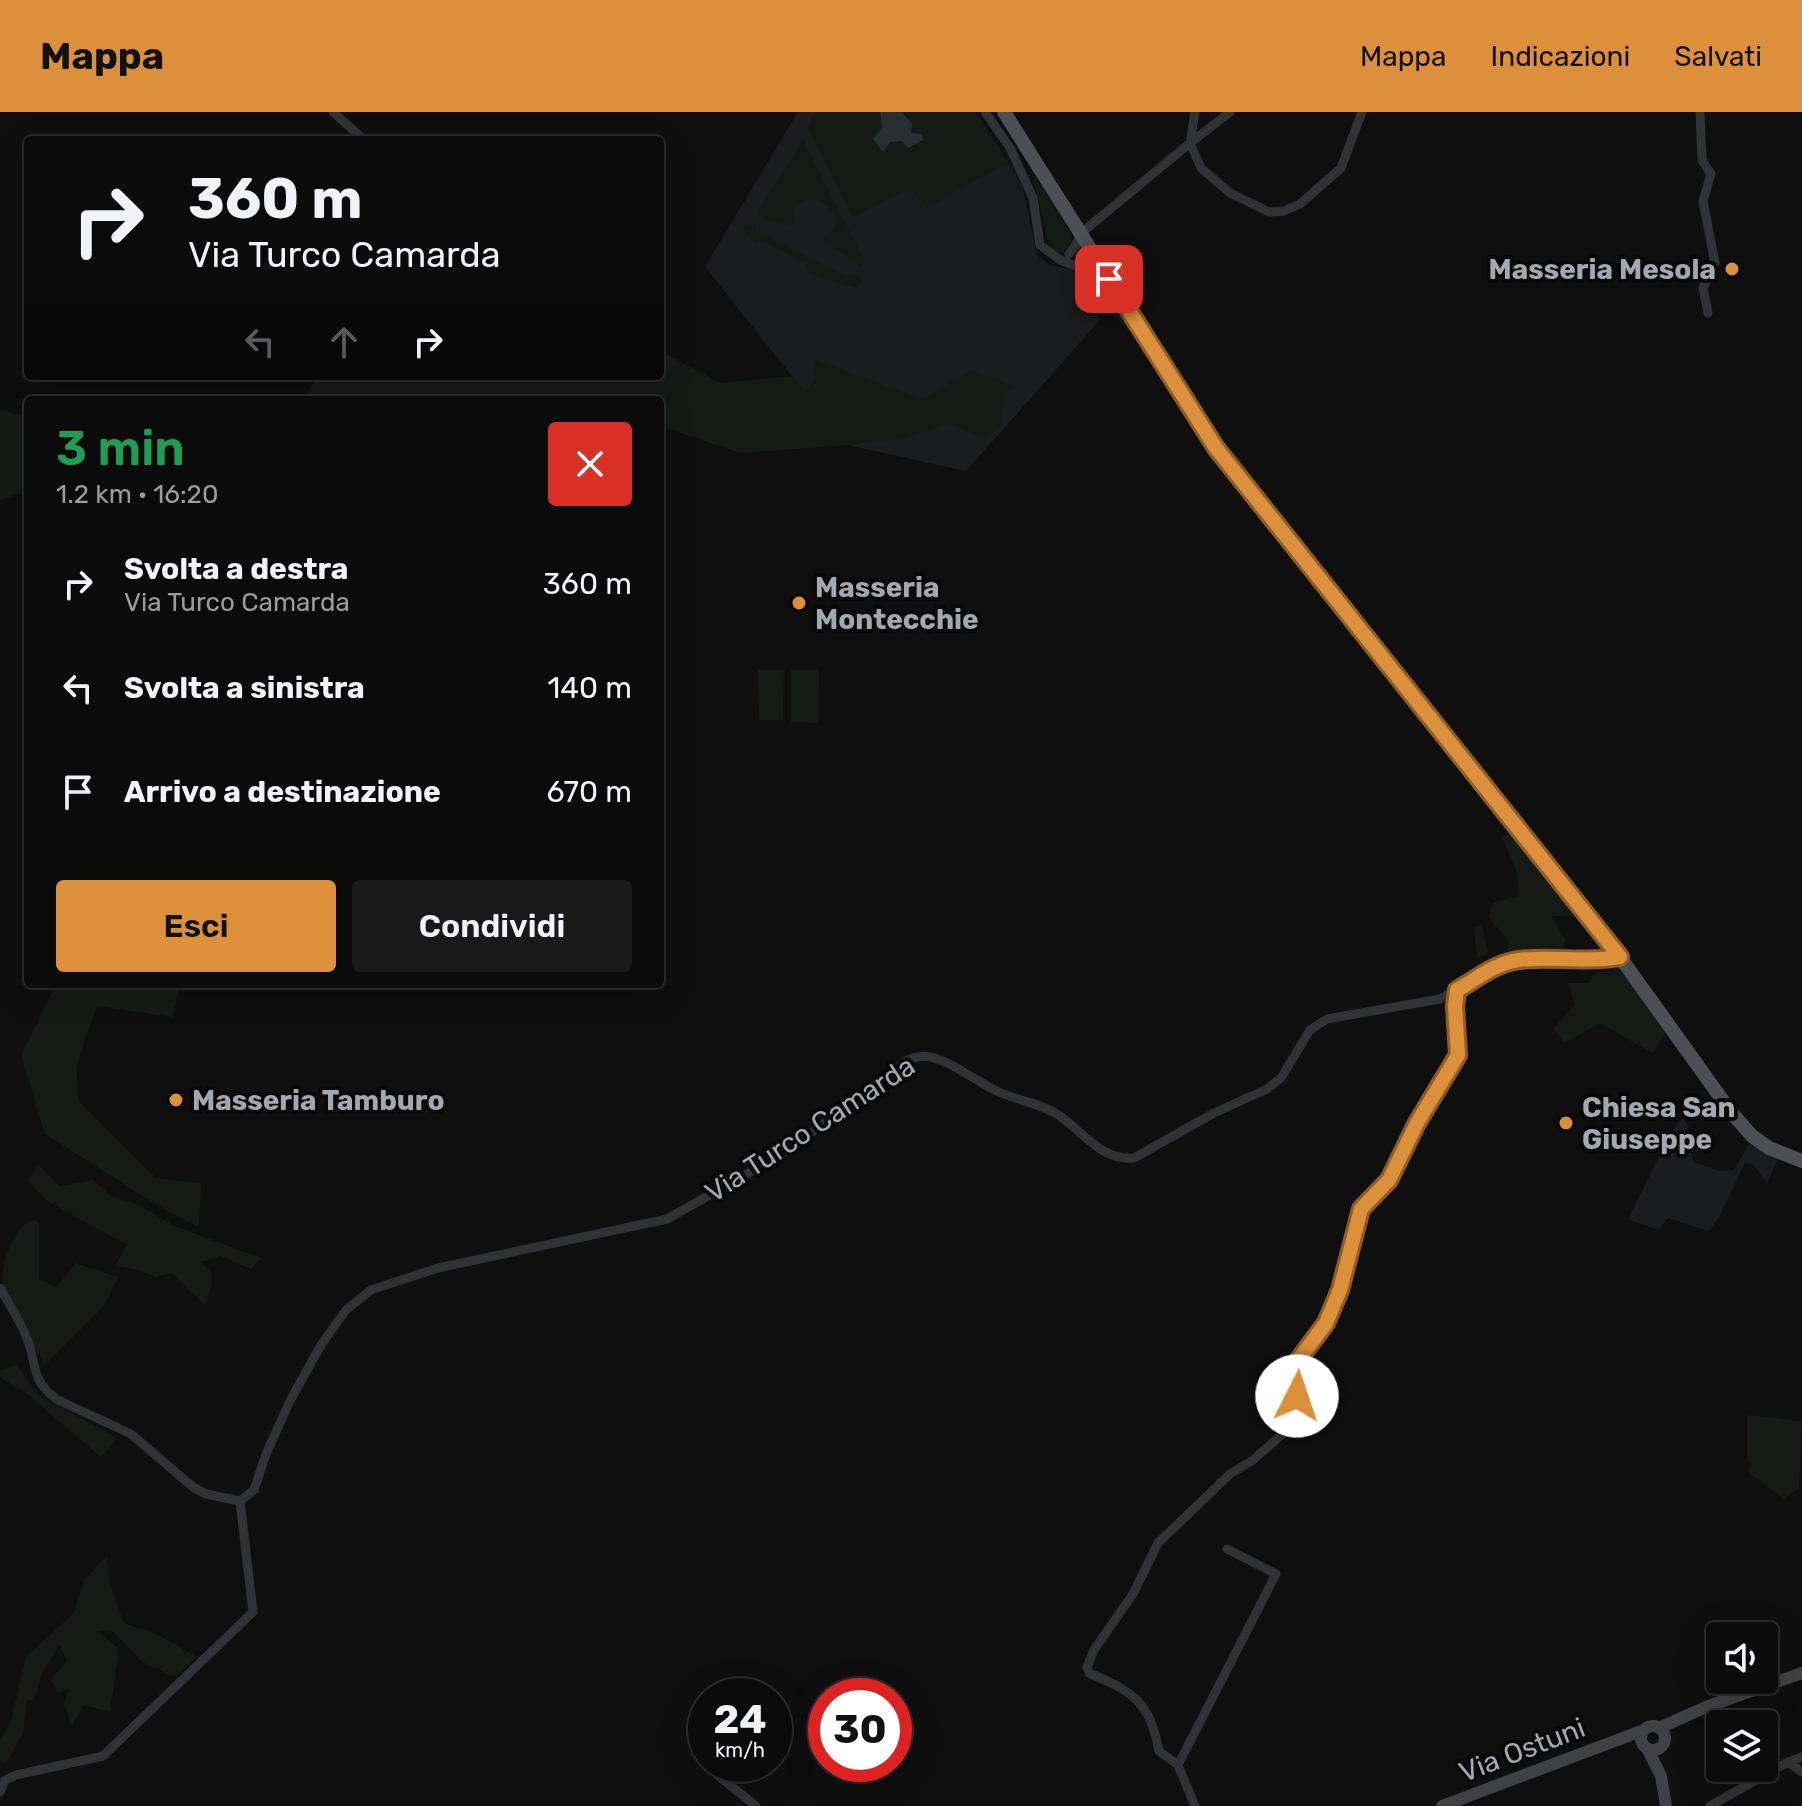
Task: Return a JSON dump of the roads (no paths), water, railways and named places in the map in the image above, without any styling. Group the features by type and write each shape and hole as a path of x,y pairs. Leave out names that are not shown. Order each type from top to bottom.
{"main road":[{"path":"1004,112 1216,448 1620,957 1731,1112 1752,1136 1778,1153 1802,1161"},
{"path":"1644,1740 1658,1749 1663,1735 1692,1713 1802,1673"},
{"path":"1644,1740 1651,1727 1663,1735"},
{"path":"1663,1735 1661,1776 1666,1806"},
{"name":"Via Ostuni","path":"1442,1806 1619,1740 1644,1740"},
{"path":"1644,1740 1661,1776"}],"street":[{"path":"333,112 360,136"},
{"path":"985,112 1010,148 1033,198 1040,245 1058,259 1109,279"},
{"path":"1195,112 1190,143 1201,168 1230,193 1269,212 1284,211 1300,204 1341,168 1362,112"},
{"path":"1069,254 1080,234 1230,112"},
{"path":"1700,112 1702,160 1711,174 1703,201 1715,263 1703,288 1708,313"},
{"path":"1058,259 1069,254 1092,252"},
{"path":"1078,266 1092,252"},
{"name":"Via Turco Camarda","path":"240,1501 254,1490 290,1401 321,1345 346,1310 371,1290 438,1268 667,1219 786,1152 905,1061 920,1056 933,1058 999,1092 1043,1106 1105,1153 1124,1159 1134,1158 1214,1113 1267,1089 1281,1078 1301,1042 1315,1025 1327,1019 1440,999 1492,968 1519,960 1601,960 1620,957"},
{"path":"1195,1806 1178,1765 1159,1751 1153,1723 1146,1710 1132,1695 1089,1673 1087,1667 1094,1650 1133,1594 1158,1543 1230,1474 1253,1460 1296,1422 1299,1412 1294,1366 1326,1323 1340,1290 1361,1209 1389,1180 1417,1123 1458,1055 1457,990"},
{"path":"0,1288 29,1344 33,1367 45,1391 131,1434 193,1487 206,1494 240,1501 253,1612 103,1756 16,1775 5,1780 0,1792"},
{"path":"1178,1765 1276,1574 1227,1549"},
{"path":"1710,1806 1802,1757"},
{"path":"1788,1762 1802,1772"},
{"path":"726,1782 756,1806"}],"place":[{"name":"Masseria Mesola","path":"1732,269"},
{"name":"Masseria Montecchie","path":"799,603"},
{"name":"Masseria Tamburo","path":"176,1100"},
{"name":"Chiesa San Giuseppe","path":"1566,1123"}]}
